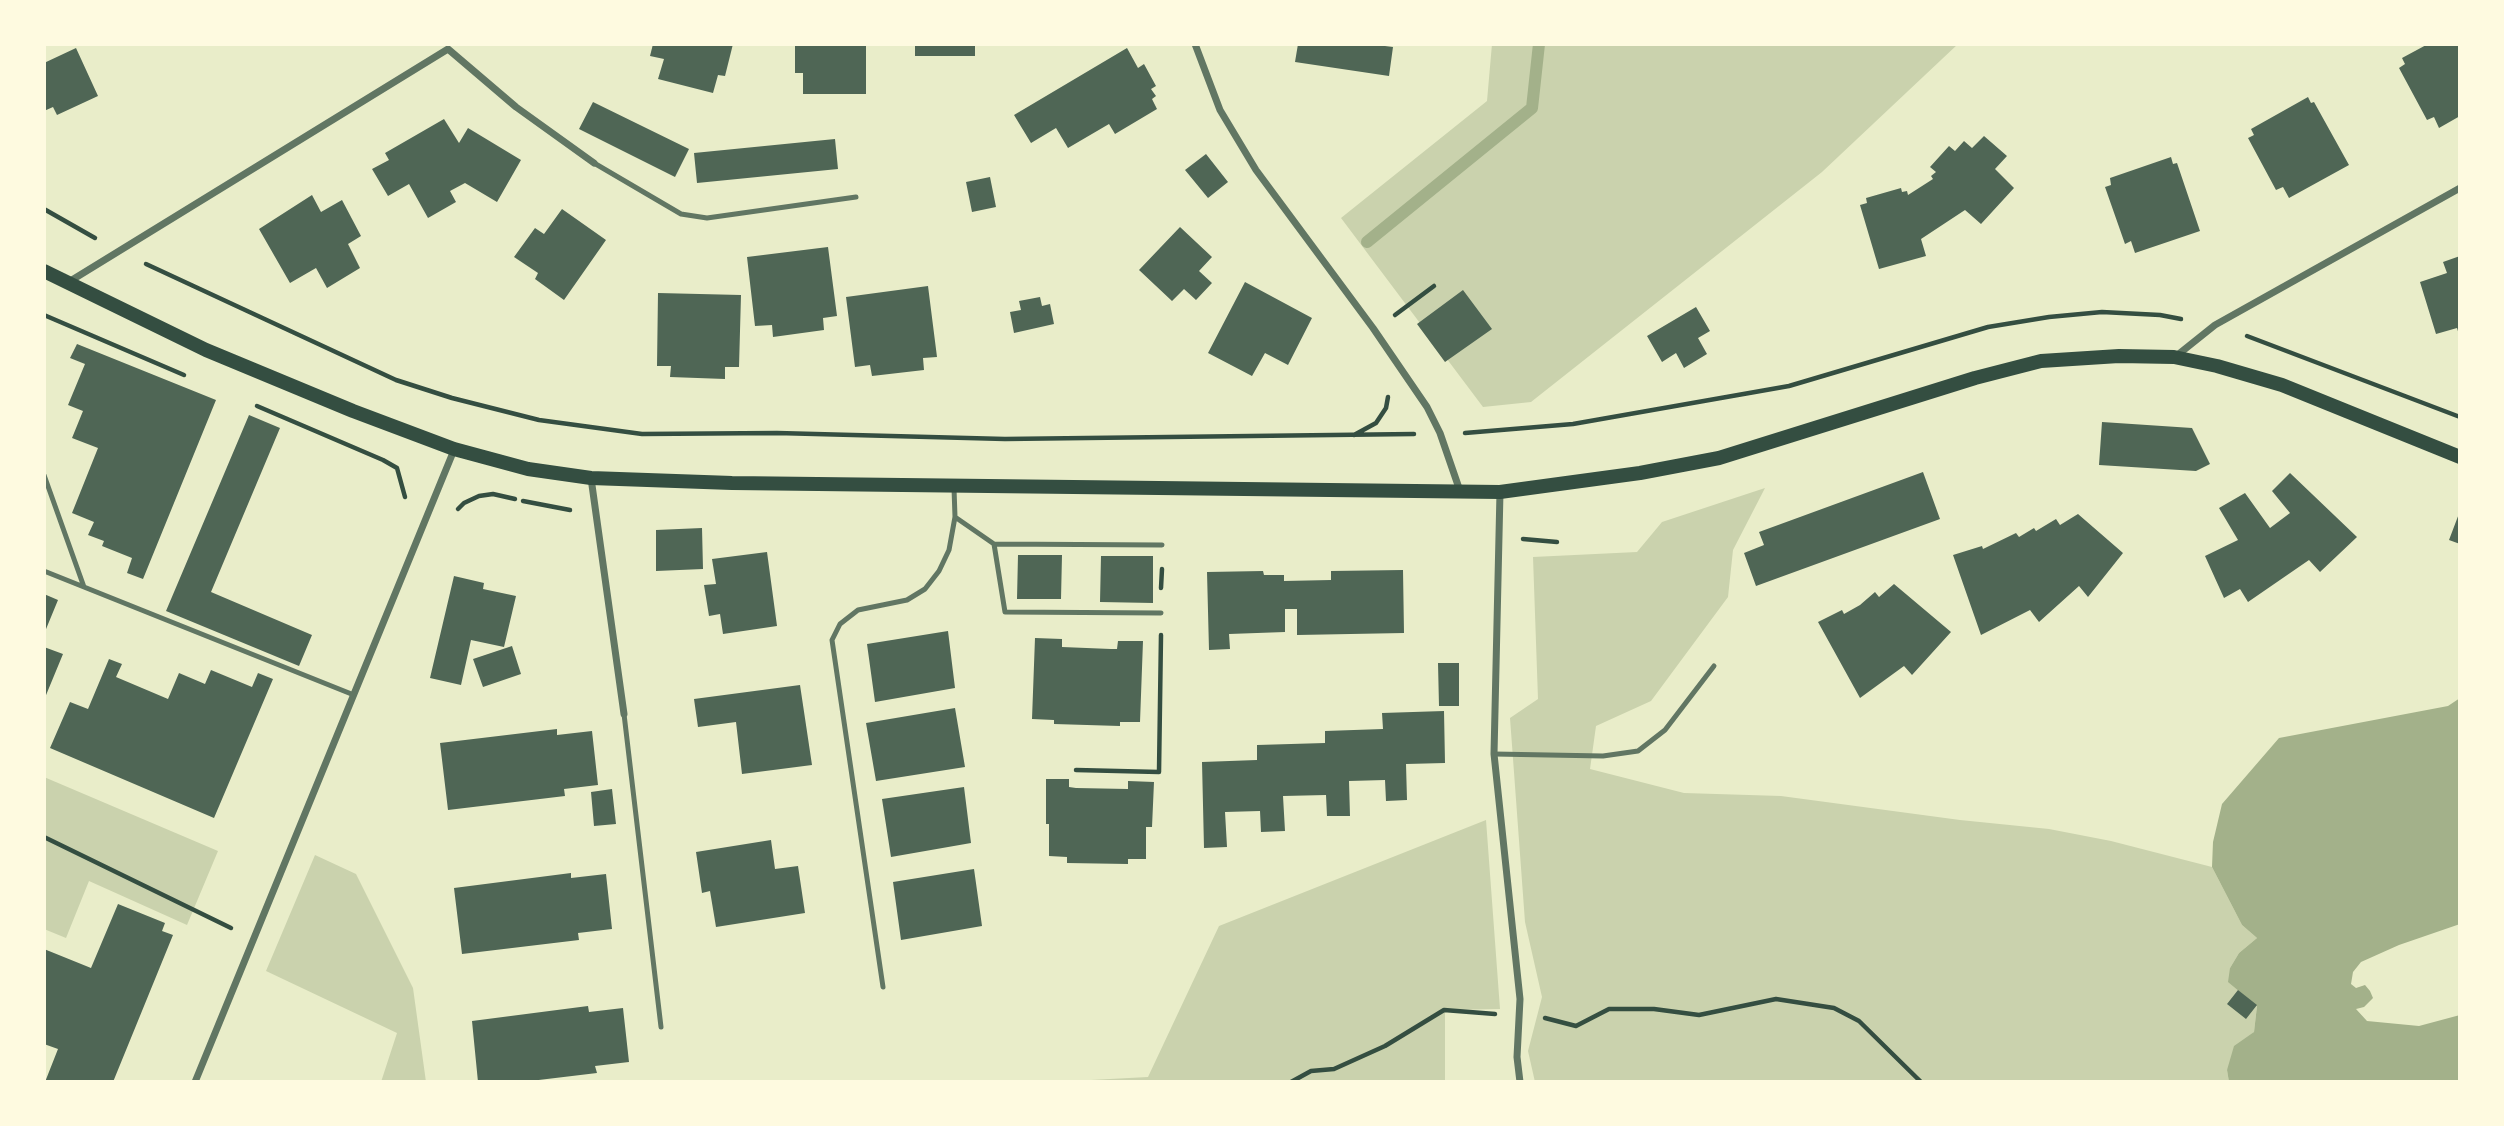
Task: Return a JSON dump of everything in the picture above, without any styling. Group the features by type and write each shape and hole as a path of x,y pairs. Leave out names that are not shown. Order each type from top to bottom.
{"main road":[{"path":"44,271 206,350 353,411 454,449 528,468 591,478 719,483 1500,492 1640,473 1719,458 1975,378 2041,361 2119,356 2174,357 2282,385 2460,457"}],"street":[{"path":"1195,44 1220,110 1256,170 1373,328 1431,416 1461,492"},
{"path":"67,283 451,47 516,107 594,163"},
{"path":"2174,357 2215,325 2460,187"},
{"path":"195,1082 454,449"},
{"path":"591,478 624,714"},
{"path":"1500,492 1494,754 1520,1017 1517,1057 1520,1082"}],"lane":[{"path":"594,163 681,214 707,218 856,197"},
{"path":"44,475 85,588"},
{"path":"883,987 832,640 840,624 858,610 907,600 925,589 939,571 949,550 955,517 954,486"},
{"path":"955,517 994,544 1162,545"},
{"path":"994,544 1005,612 1161,613"},
{"path":"44,572 354,695"},
{"path":"1494,754 1603,757 1638,751 1665,730 1714,666"},
{"path":"624,714 661,1027"}],"path":[{"path":"44,209 83,231"},
{"path":"158,270 396,380 452,398 539,419 642,434 776,433 1005,439 1401,434"},
{"path":"1373,328 1434,286"},
{"path":"1484,433 1573,424 1788,386 1988,327 2049,317 2102,313 2160,315 2183,319"},
{"path":"44,315 195,379"},
{"path":"2262,342 2460,417"},
{"path":"1354,435 1376,424 1386,408 1398,365"},
{"path":"245,401 397,468 406,498"},
{"path":"452,516 464,503 479,496 493,494 558,509 595,512"},
{"path":"1076,770 1159,772 1162,545"},
{"path":"44,837 254,939"},
{"path":"1291,1082 1311,1071 1334,1069 1385,1045 1444,1010 1537,1017 1576,1026 1609,1009 1654,1009 1699,1015 1776,999 1834,1008 1859,1021 1921,1082"}],"shaded area":[{"path":"1492,44 1958,44 1822,172 1531,402 1483,407 1341,218 1487,101"},
{"path":"1765,488 1733,550 1728,597 1651,701 1596,726 1590,769 1684,793 1781,796 2049,829 2111,841 2212,867 2242,925 2257,938 2239,953 2230,968 2257,1005 2254,1032 2227,1070 2229,1082 1535,1082 1528,1051 1542,997 1525,922 1510,718 1538,699 1533,557 1637,552 1662,522"},
{"path":"2460,698 2460,924 2399,945 2361,962 2353,972 2351,984 2356,988 2365,985 2370,991 2373,998 2364,1007 2356,1009 2367,1021 2419,1026 2460,1015 2460,1082 2229,1082 2227,1070 2234,1046 2254,1032 2257,1006 2228,982 2230,968 2239,953 2257,938 2242,925 2212,867 2213,842 2222,804 2279,738 2448,706"},
{"path":"44,777 218,851 187,925 89,881 66,938 44,929"},
{"path":"1486,820 1500,1009 1445,1010 1445,1082 1053,1082 1148,1077 1219,926"},
{"path":"315,855 356,874 413,988 426,1082 381,1082 397,1033 266,971"}],"building":[{"path":"653,44 733,44 725,76 718,75 713,93 658,79 664,59 650,56"},
{"path":"795,44 866,44 866,94 803,94 803,73 795,73"},
{"path":"915,44 975,44 975,56 915,56"},
{"path":"1298,44 1369,44 1393,47 1389,76 1295,62"},
{"path":"2428,44 2460,44 2460,116 2439,128 2434,117 2427,120 2399,68 2405,64 2402,58"},
{"path":"76,48 98,96 57,115 53,107 44,111 44,63"},
{"path":"1127,48 1138,68 1144,64 1156,86 1151,89 1156,96 1152,99 1157,109 1115,134 1109,124 1068,148 1056,128 1031,143 1014,115"},
{"path":"2308,97 2311,103 2314,102 2349,165 2289,198 2283,187 2276,190 2248,138 2254,135 2251,129"},
{"path":"593,102 689,149 675,177 579,129"},
{"path":"444,119 459,143 468,128 521,160 497,202 465,183 450,191 456,202 428,218 409,184 388,196 372,169 389,160 385,153"},
{"path":"1984,136 2007,156 1995,169 2014,188 1981,224 1965,210 1921,239 1926,256 1879,269 1860,205 1867,203 1866,198 1901,188 1902,192 1907,191 1908,195 1933,179 1931,176 1936,172 1930,167 1949,146 1955,151 1964,141 1972,148"},
{"path":"835,139 838,169 697,183 694,153"},
{"path":"1206,154 1228,182 1208,198 1185,170"},
{"path":"2171,157 2173,164 2177,163 2200,231 2135,253 2131,241 2125,244 2105,187 2111,185 2110,178"},
{"path":"990,177 996,207 972,212 966,182"},
{"path":"312,195 321,212 342,200 361,236 348,244 360,268 327,288 316,268 290,283 259,229"},
{"path":"562,209 606,240 564,300 535,279 538,273 514,257 535,228 544,234"},
{"path":"1180,227 1212,257 1199,271 1212,283 1196,300 1184,289 1172,301 1139,270"},
{"path":"828,247 837,316 823,318 824,330 773,337 772,325 755,326 747,257"},
{"path":"2460,256 2460,338 2457,328 2436,334 2420,282 2447,273 2443,262"},
{"path":"1245,282 1312,318 1288,365 1265,353 1252,376 1208,353"},
{"path":"928,286 937,357 923,358 924,370 872,376 870,365 855,367 846,297"},
{"path":"1463,290 1492,329 1445,362 1417,324"},
{"path":"658,293 741,295 739,367 725,367 725,379 670,377 671,366 657,366"},
{"path":"1040,297 1042,306 1050,304 1054,324 1014,333 1010,312 1021,310 1019,301"},
{"path":"1696,307 1710,331 1698,338 1707,354 1684,368 1676,353 1662,362 1647,336"},
{"path":"77,344 216,400 143,579 127,573 132,558 102,546 104,541 88,535 94,522 72,513 98,448 72,438 83,411 68,405 85,364 70,358"},
{"path":"249,415 280,428 211,592 312,635 299,666 166,611"},
{"path":"2102,422 2192,428 2210,464 2196,471 2099,465"},
{"path":"1923,472 1940,519 1756,586 1744,553 1764,545 1759,532"},
{"path":"2290,473 2357,537 2320,572 2309,560 2248,602 2240,589 2224,598 2205,556 2238,540 2219,508 2245,493 2270,528 2290,513 2272,491"},
{"path":"2460,511 2460,544 2449,540"},
{"path":"2078,514 2123,553 2088,597 2079,586 2039,622 2030,610 1981,635 1953,555 1982,546 1983,549 2016,533 2019,537 2056,519 2060,525"},
{"path":"702,528 703,569 656,571 656,530"},
{"path":"767,552 777,626 723,634 720,614 709,616 704,585 716,584 712,559"},
{"path":"1018,555 1062,555 1061,599 1017,599"},
{"path":"1101,556 1153,556 1153,603 1100,602"},
{"path":"1403,570 1404,633 1297,635 1297,609 1285,609 1285,632 1229,634 1230,649 1209,650 1207,572 1263,571 1264,575 1284,575 1284,581 1331,580 1331,571"},
{"path":"454,576 484,583 483,589 516,596 504,647 471,640 461,685 430,678"},
{"path":"1894,584 1951,632 1912,675 1904,666 1860,698 1818,622 1842,610 1844,614 1875,592 1879,597"},
{"path":"44,594 58,600 44,634"},
{"path":"948,631 955,688 875,702 867,644"},
{"path":"1035,638 1062,639 1062,647 1111,649 1117,649 1118,641 1143,641 1140,722 1120,722 1120,726 1054,724 1054,720 1032,719"},
{"path":"512,646 521,674 483,687 473,659"},
{"path":"44,647 63,654 44,700"},
{"path":"109,659 122,664 116,677 168,699 179,673 205,684 211,670 252,687 258,673 273,679 214,818 50,748 70,702 88,709"},
{"path":"1438,663 1459,663 1459,706 1439,706"},
{"path":"800,685 812,765 742,774 736,722 698,727 694,699"},
{"path":"955,708 965,767 876,781 866,723"},
{"path":"1444,711 1445,763 1406,764 1407,800 1386,801 1385,780 1349,781 1350,816 1327,816 1326,795 1283,796 1285,831 1261,832 1260,811 1225,812 1227,847 1204,848 1202,762 1257,760 1257,745 1325,743 1325,731 1383,729 1382,713"},
{"path":"557,729 557,735 592,731 598,785 564,789 565,796 448,810 440,743"},
{"path":"1046,779 1069,779 1069,787 1076,788 1128,789 1128,781 1154,782 1152,827 1146,827 1146,859 1128,859 1128,864 1067,863 1067,857 1049,856"},
{"path":"964,787 971,843 891,857 882,799"},
{"path":"612,789 616,824 594,826 591,792"},
{"path":"771,840 775,869 798,866 805,913 716,927 710,891 702,893 696,852"},
{"path":"974,869 982,926 901,940 893,882"},
{"path":"571,873 571,878 606,874 612,929 578,933 579,940 462,954 454,888"},
{"path":"118,904 165,923 162,931 173,935 113,1082 45,1082 58,1049 44,1044 44,949 91,968"},
{"path":"2238,990 2257,1005 2246,1019 2227,1004"},
{"path":"588,1006 589,1012 623,1008 629,1062 595,1066 597,1073 522,1082 478,1082 472,1021"}],"waterway":[{"path":"1367,242 1532,108 1539,44"}]}
